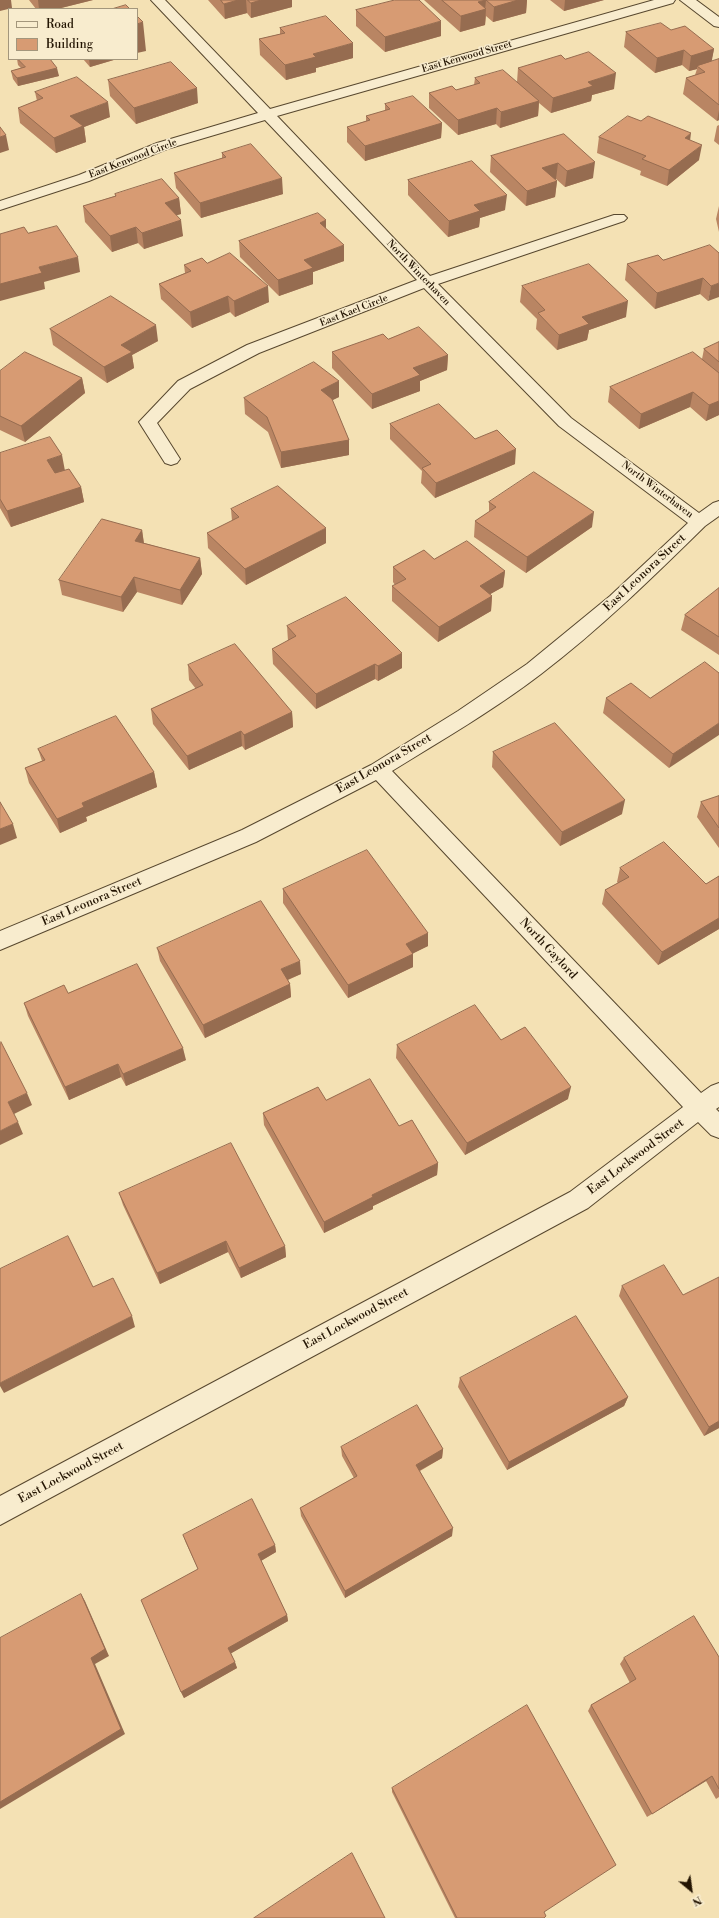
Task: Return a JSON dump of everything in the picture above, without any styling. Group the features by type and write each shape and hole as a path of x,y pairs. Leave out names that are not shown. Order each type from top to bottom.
{"street":[{"name":"North Winterhaven","path":"158,0 266,115 427,282 565,422 699,522"},
{"name":"East Kenwood Street","path":"266,115 668,0"},
{"path":"687,0 719,23"},
{"name":"East Kenwood Circle","path":"1,206 84,178 162,146 266,115"},
{"name":"East Kael Circle","path":"171,459 148,422 184,385 253,349 427,282 618,218"},
{"name":"East Leonora Street","path":"0,941 249,836 378,770 465,716 534,669 617,601 699,522 719,508"},
{"name":"North Gaylord","path":"378,770 719,1128"},
{"name":"East Lockwood Street","path":"0,1511 579,1200 719,1093"}],"building":[{"path":"221,0 238,0 224,4"},
{"path":"248,0 261,0 251,3"},
{"path":"395,0 419,0 441,21 385,37 356,10"},
{"path":"442,0 486,0 478,2 486,9 461,16"},
{"path":"486,0 518,0 494,7"},
{"path":"126,5 129,8 116,8"},
{"path":"326,16 353,43 313,54 316,57 285,65 259,39 285,33 280,28"},
{"path":"138,17 143,22 138,24"},
{"path":"661,23 671,30 685,26 714,49 691,56 684,50 657,58 626,32"},
{"path":"589,52 616,73 588,82 593,86 553,98 518,68 561,55 565,59"},
{"path":"719,59 719,105 686,78 705,72 697,66"},
{"path":"19,60 51,60 57,68 17,78 11,71 25,67"},
{"path":"171,62 197,88 134,108 108,80"},
{"path":"503,70 539,101 501,112 497,108 458,120 429,93 452,86 456,90 480,83 475,78"},
{"path":"77,77 108,102 70,116 83,126 54,138 18,108 43,98 35,92"},
{"path":"413,96 442,123 365,146 347,127 370,120 366,116 390,109 385,104"},
{"path":"628,116 641,121 648,116 691,133 685,138 702,145 669,170 642,159 646,156 599,137"},
{"path":"0,127 6,135 0,137"},
{"path":"564,134 595,162 567,171 558,163 542,168 557,181 527,191 491,156"},
{"path":"251,144 282,178 200,203 174,173 226,157 222,153"},
{"path":"472,161 507,195 474,205 480,211 449,221 408,180"},
{"path":"162,179 179,198 165,203 181,220 142,233 136,227 110,236 83,206 116,196 115,194"},
{"path":"318,213 326,220 320,223 344,245 304,260 313,268 278,280 239,241"},
{"path":"57,226 78,257 39,267 42,273 0,284 0,234 24,227 28,233"},
{"path":"710,245 719,253 719,283 711,286 703,278 657,293 627,264 658,255 663,260"},
{"path":"230,253 268,286 234,301 228,296 190,312 159,284 191,271 184,265 202,258 207,263"},
{"path":"589,264 628,301 582,317 589,324 559,335 538,313 545,310 522,286"},
{"path":"111,296 156,325 121,345 132,352 104,367 50,329"},
{"path":"419,327 448,355 413,368 420,375 372,394 332,352 383,334 388,339"},
{"path":"719,342 719,362 704,349"},
{"path":"25,352 82,378 21,426 0,416 0,371"},
{"path":"693,352 719,373 719,401 709,405 693,392 641,414 610,387"},
{"path":"314,362 339,381 321,390 332,399 349,440 281,452 267,417 244,398"},
{"path":"439,404 475,439 497,430 516,449 436,483 422,468 431,464 390,424"},
{"path":"50,437 62,455 47,460 55,473 69,469 81,487 7,511 0,499 0,453"},
{"path":"534,472 594,512 527,557 475,521 496,507 489,502"},
{"path":"278,486 326,528 245,569 207,533 239,517 231,509"},
{"path":"102,519 142,530 135,541 200,558 180,590 134,577 121,597 59,580"},
{"path":"467,541 505,571 480,586 492,596 439,627 392,586 406,579 393,567 424,550 434,559"},
{"path":"719,588 719,637 685,615"},
{"path":"346,597 402,653 378,666 375,664 316,694 272,649 296,636 287,626"},
{"path":"235,644 292,712 244,735 241,731 187,756 151,709 203,685 188,665"},
{"path":"705,662 719,673 719,723 673,754 606,698 631,683 650,698"},
{"path":"116,716 154,772 82,803 84,807 57,819 25,768 45,760 38,749"},
{"path":"555,723 625,800 562,832 493,752"},
{"path":"719,796 719,828 701,802"},
{"path":"0,802 13,824 0,829"},
{"path":"664,842 706,884 719,876 719,918 662,952 605,890 629,877 620,868"},
{"path":"367,850 428,933 406,944 413,954 348,985 283,889"},
{"path":"261,901 300,961 281,969 290,984 203,1025 157,948"},
{"path":"137,964 183,1048 123,1074 118,1064 65,1087 24,1003 64,985 68,993"},
{"path":"475,1005 501,1040 525,1027 571,1087 467,1143 397,1045"},
{"path":"1,1042 27,1093 8,1102 18,1122 0,1131 0,1043"},
{"path":"370,1079 399,1126 412,1120 438,1163 372,1195 373,1197 324,1222 263,1113 318,1087 326,1100"},
{"path":"231,1143 285,1246 239,1268 226,1241 157,1273 119,1193"},
{"path":"68,1236 93,1287 113,1278 132,1316 0,1383 0,1269"},
{"path":"664,1265 683,1295 719,1277 719,1421 709,1427 622,1286"},
{"path":"576,1316 628,1397 509,1462 460,1378"},
{"path":"417,1405 443,1449 416,1465 453,1528 345,1591 300,1508 357,1476 341,1447"},
{"path":"252,1499 275,1545 258,1554 287,1615 228,1648 235,1662 181,1692 141,1600 198,1569 183,1535"},
{"path":"81,1594 105,1649 91,1658 121,1729 0,1802 0,1638"},
{"path":"694,1616 719,1657 719,1789 712,1776 652,1814 591,1705 636,1679 624,1658"},
{"path":"527,1705 616,1865 544,1912 546,1916 544,1918 457,1918 392,1788"},
{"path":"352,1853 385,1918 254,1918"}]}
